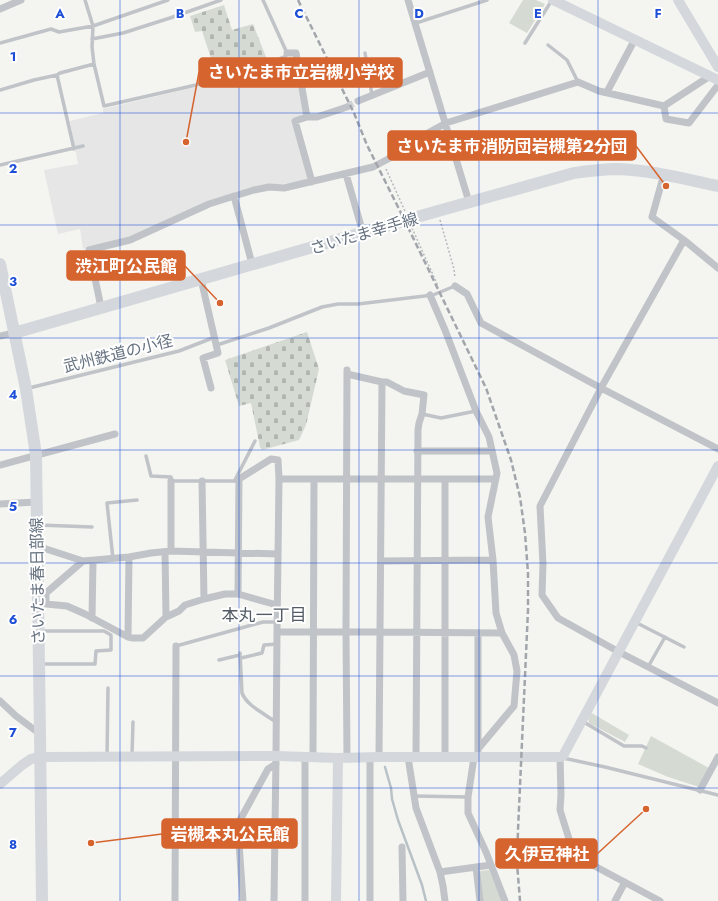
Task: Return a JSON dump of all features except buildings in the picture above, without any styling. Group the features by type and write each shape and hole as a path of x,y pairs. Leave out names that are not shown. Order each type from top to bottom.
{"main road":[{"name":"さいたま幸手線","path":"14,333 574,173 617,169 638,170 718,186"},
{"name":"さいたま春日部線","path":"0,264 26,389 36,455 42,901"}],"street":[{"path":"0,9 21,0"},
{"path":"408,0 469,202"},
{"path":"552,0 714,78"},
{"path":"678,0 718,67"},
{"path":"607,92 635,39"},
{"path":"288,53 296,53 307,117"},
{"path":"358,101 430,72"},
{"path":"101,307 89,250 130,240 209,204 254,190 269,187 284,188 373,167 408,149 426,134 446,123 578,82 599,91 664,106 714,78"},
{"path":"664,106 666,119 689,123 718,85"},
{"path":"312,182 295,121 307,117 317,117 347,107"},
{"path":"346,174 363,233"},
{"path":"664,174 652,217 684,240 718,268"},
{"path":"234,196 252,264"},
{"path":"684,240 601,388 540,506 543,564 542,595 558,618 618,652 718,703"},
{"path":"201,279 218,353 203,358 211,388"},
{"path":"455,286 467,294 481,323 718,449"},
{"path":"430,295 476,411 489,437 497,473 488,517 496,613 502,633 514,656 517,671 514,706 477,754"},
{"path":"0,336 14,333"},
{"path":"336,901 343,758 346,632 347,372 382,382 387,382 404,390 424,395 422,414 418,430 417,451 417,632 412,757 416,808 440,872 445,901"},
{"path":"370,901 374,757 380,632 382,382"},
{"path":"0,465 115,434"},
{"path":"417,451 492,451"},
{"path":"238,594 239,553 237,481 271,459 278,460 277,722 274,901"},
{"path":"660,901 574,855 560,810 562,794 560,758 563,756 718,466"},
{"path":"279,479 495,479"},
{"path":"305,901 313,632 314,479"},
{"path":"445,479 445,757"},
{"path":"202,480 204,599"},
{"path":"166,617 171,481"},
{"path":"0,504 36,502"},
{"path":"37,546 83,561 168,552 278,554"},
{"path":"128,637 129,557"},
{"path":"381,561 492,560"},
{"path":"83,561 46,593 46,604 67,606 128,637 143,638 166,617 179,611 185,605 225,594 238,594 277,605"},
{"path":"92,618 93,561"},
{"path":"277,632 502,633"},
{"path":"478,633 477,754 468,797 468,814 506,901"},
{"path":"175,901 176,646"},
{"path":"0,701 16,716 40,734"},
{"path":"0,784 22,765 31,759 40,757 175,757 276,760 309,757 445,757 477,754 560,758"},
{"path":"700,790 718,757"},
{"path":"243,901 239,842 240,820 268,769 276,760"},
{"path":"402,846 403,901"},
{"path":"440,872 491,865"},
{"path":"476,867 480,901"},
{"path":"615,901 625,882"}],"lane":[{"path":"85,0 92,26 94,64 104,106 244,74 286,56 288,53 263,0"},
{"path":"0,43 51,29 59,32 92,26 168,0"},
{"path":"92,39 123,33 221,0"},
{"path":"416,23 487,0"},
{"path":"525,43 552,0"},
{"path":"548,45 567,60 578,82"},
{"path":"365,53 372,96"},
{"path":"0,90 94,64"},
{"path":"57,75 74,148"},
{"path":"0,165 83,146"},
{"name":"武州鉄道の小径","path":"26,389 269,328 322,307 338,304 358,304 433,295 455,286"},
{"path":"422,414 441,418 476,411"},
{"path":"146,456 151,476 171,477 171,481 237,481 255,441"},
{"path":"113,559 107,503 137,500"},
{"path":"37,525 92,527"},
{"path":"176,646 263,622 272,622"},
{"path":"635,622 684,647"},
{"path":"38,631 104,631 111,635 111,650 96,652 95,664 38,664"},
{"path":"648,667 665,637"},
{"path":"220,660 241,655 262,653 264,645 277,644"},
{"path":"241,655 242,693 244,699 277,722"},
{"path":"107,757 108,688"},
{"path":"581,721 624,746 642,746 646,748"},
{"path":"132,757 133,722"},
{"path":"560,758 604,767 718,795"},
{"path":"414,796 468,797"}],"path":[{"path":"438,211 454,269 455,286"}],"shaded area":[{"path":"290,57 294,58 304,115 292,119 308,176 307,180 236,192 181,213 129,237 83,249 80,229 58,234 44,170 78,164 70,121 103,113 103,109 255,73 269,68"}],"green space":[{"path":"523,0 536,0 545,4 527,33 509,23"},
{"path":"224,5 232,30 253,24 268,62 252,69 217,77 202,31 195,32 190,16"},
{"path":"307,332 319,369 306,425 299,440 262,450 260,447 251,403 239,406 225,360"},
{"path":"590,712 629,735 625,742 589,723 588,717"},
{"path":"651,736 709,768 699,787 668,777 638,764"},
{"path":"489,870 502,901 483,901 479,871"}],"waterway":[{"path":"385,767 398,820 422,885 426,901"}],"tunnel":[{"path":"347,107 358,101"}],"railway":[{"path":"298,0 486,388 511,460 520,497 525,533 528,573 528,610 517,863 520,901"}],"place":[{"name":"さいたま市立岩槻小学校","path":"186,142"},
{"name":"さいたま市消防団岩槻第2分団","path":"666,186"},
{"name":"渋江町公民館","path":"220,303"},
{"name":"久伊豆神社","path":"646,809"},
{"name":"岩槻本丸公民館","path":"91,843"}],"district":[{"name":"本丸一丁目","path":"264,615"}]}
